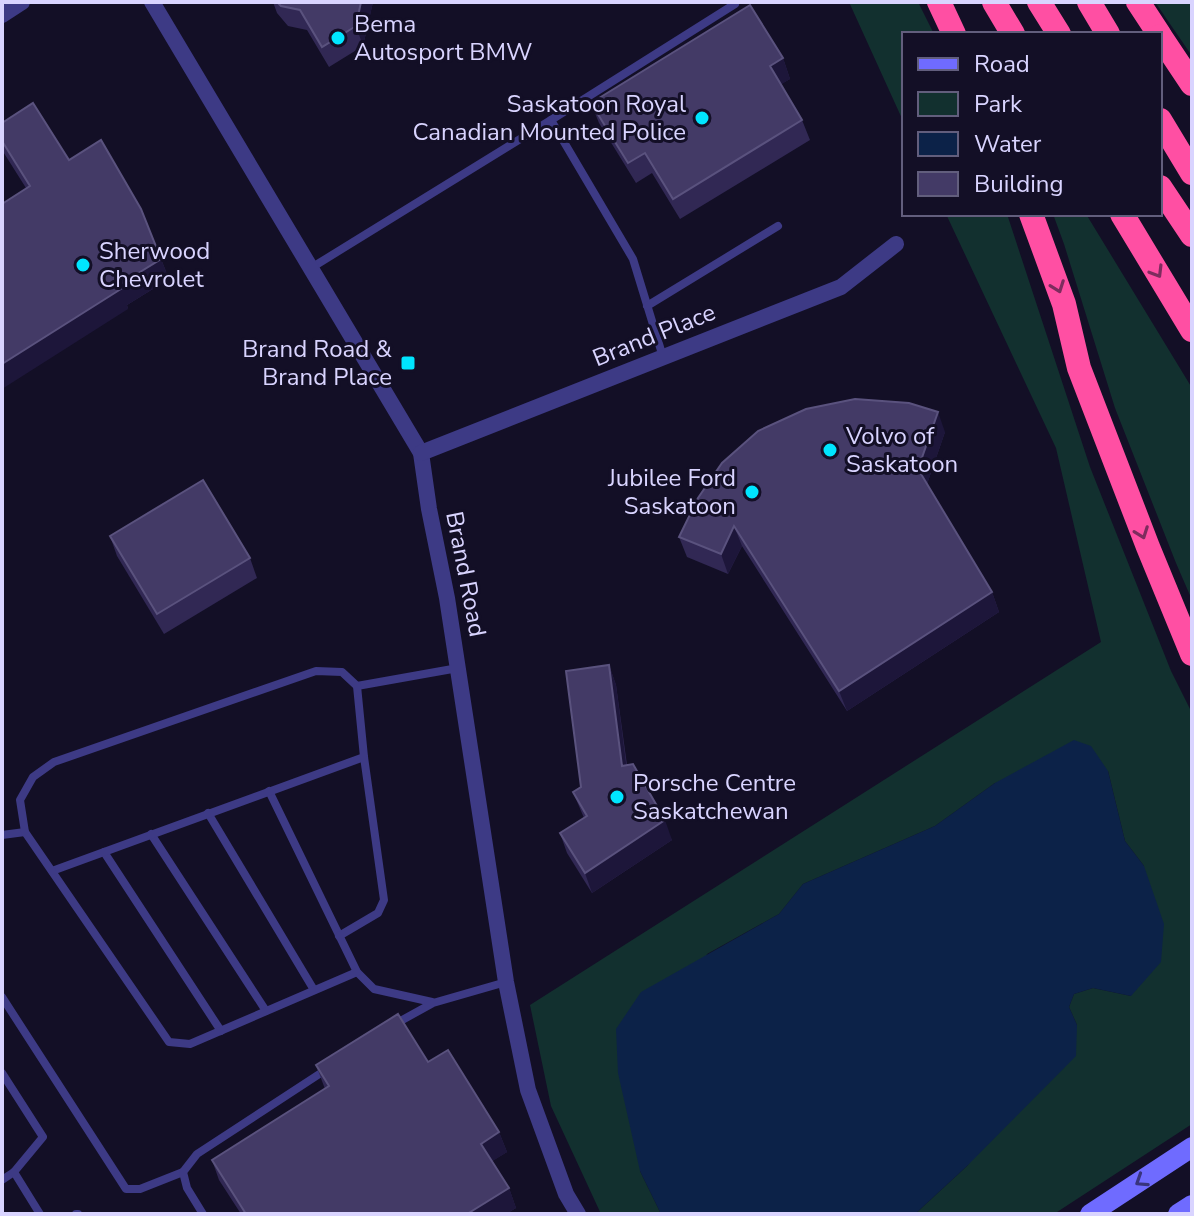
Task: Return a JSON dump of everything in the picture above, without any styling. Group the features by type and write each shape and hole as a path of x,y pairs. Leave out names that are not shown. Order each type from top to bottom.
{"highway":[{"path":"939,2 953,32"},
{"path":"994,2 1012,32"},
{"path":"1039,2 1058,32"},
{"path":"1089,2 1107,32"},
{"path":"1138,2 1158,32"},
{"path":"1162,38 1192,84"},
{"path":"1162,123 1192,173"},
{"path":"1162,190 1192,235"},
{"path":"1032,216 1064,304 1079,368 1192,654"},
{"path":"1123,216 1192,330"}],"main road":[{"path":"1090,1214 1192,1147"},
{"path":"1178,1214 1192,1205"}],"street":[{"path":"2,15 22,2"},
{"name":"Brand Road","path":"152,2 421,453 459,668 506,982 528,1090 566,1194 578,1214"},
{"name":"Brand Place","path":"421,453 841,287 896,244"}],"lane":[{"path":"311,269 735,4"},
{"path":"551,120 633,259 663,357"},
{"path":"647,306 778,226"},
{"path":"357,686 459,668"},
{"path":"339,936 378,913 384,900 357,686 342,672 316,671 54,762 33,777 20,800 25,832 169,1042 190,1044 357,972"},
{"path":"52,871 364,757"},
{"path":"269,791 357,972 374,989 433,1003"},
{"path":"208,813 314,990"},
{"path":"2,835 25,832"},
{"path":"151,834 266,1011"},
{"path":"104,852 221,1031"},
{"path":"383,1032 433,1003 506,982"},
{"path":"2,997 126,1189 140,1189 183,1172 197,1154 330,1067"},
{"path":"2,1073 43,1137 14,1172 2,1180"},
{"path":"14,1172 40,1214"},
{"path":"183,1172 187,1188 203,1214"}],"green space":[{"path":"849,2 918,2 933,32 902,32 902,119"},
{"path":"1155,2 1192,2 1192,56"},
{"path":"947,216 1008,216 1090,467 1171,671 1192,713 1192,1124 1054,1214 915,1214 967,1166 1077,1025 1069,1007 1074,994 1093,988 1131,996 1144,866 1125,841 1108,771 995,783 935,826 803,884 779,914 707,954 640,1171 661,1214 601,1214 551,1106 530,1005 1101,642 1056,448"},
{"path":"1054,216 1087,216 1192,388 1192,600 1115,408"}],"water":[{"path":"1074,740 1091,746 1108,771 1125,841 1144,866 1164,924 1161,962 1131,996 1093,988 1074,994 1069,1007 1077,1025 1076,1056 915,1214 661,1214 640,1171 618,1073 616,1029 641,992 779,914 803,884 935,826 995,783"}],"building":[{"path":"277,2 361,2 356,26 322,47 300,10 281,6"},
{"name":"Saskatoon Royal Canadian Mounted Police","path":"750,5 783,58 770,66 802,120 673,199 645,153 628,163 591,103"},
{"name":"Sherwood Chevrolet","path":"33,103 69,160 101,140 141,209 161,259 119,285 121,289 2,364 2,204 30,186 2,141 2,123"},
{"path":"855,399 909,403 938,412 918,469 992,592 839,691 734,526 721,554 679,537 698,498 722,463 758,431 806,409"},
{"path":"203,480 250,558 157,614 110,536"},
{"name":"Porsche Centre Saskatchewan","path":"609,665 622,766 633,764 665,820 585,873 560,833 587,816 573,792 581,787 566,671"},
{"path":"398,1014 428,1062 448,1050 499,1132 481,1144 509,1188 467,1214 246,1214 212,1160 329,1086 316,1065"}],"place":[{"name":"Bema Autosport BMW","path":"338,38"},
{"name":"Saskatoon Royal Canadian Mounted Police","path":"702,118"},
{"name":"Sherwood Chevrolet","path":"83,265"},
{"name":"Brand Road & Brand Place","path":"408,363"},
{"name":"Volvo of Saskatoon","path":"830,450"},
{"name":"Jubilee Ford Saskatoon","path":"752,492"},
{"name":"Porsche Centre Saskatchewan","path":"617,797"}]}
